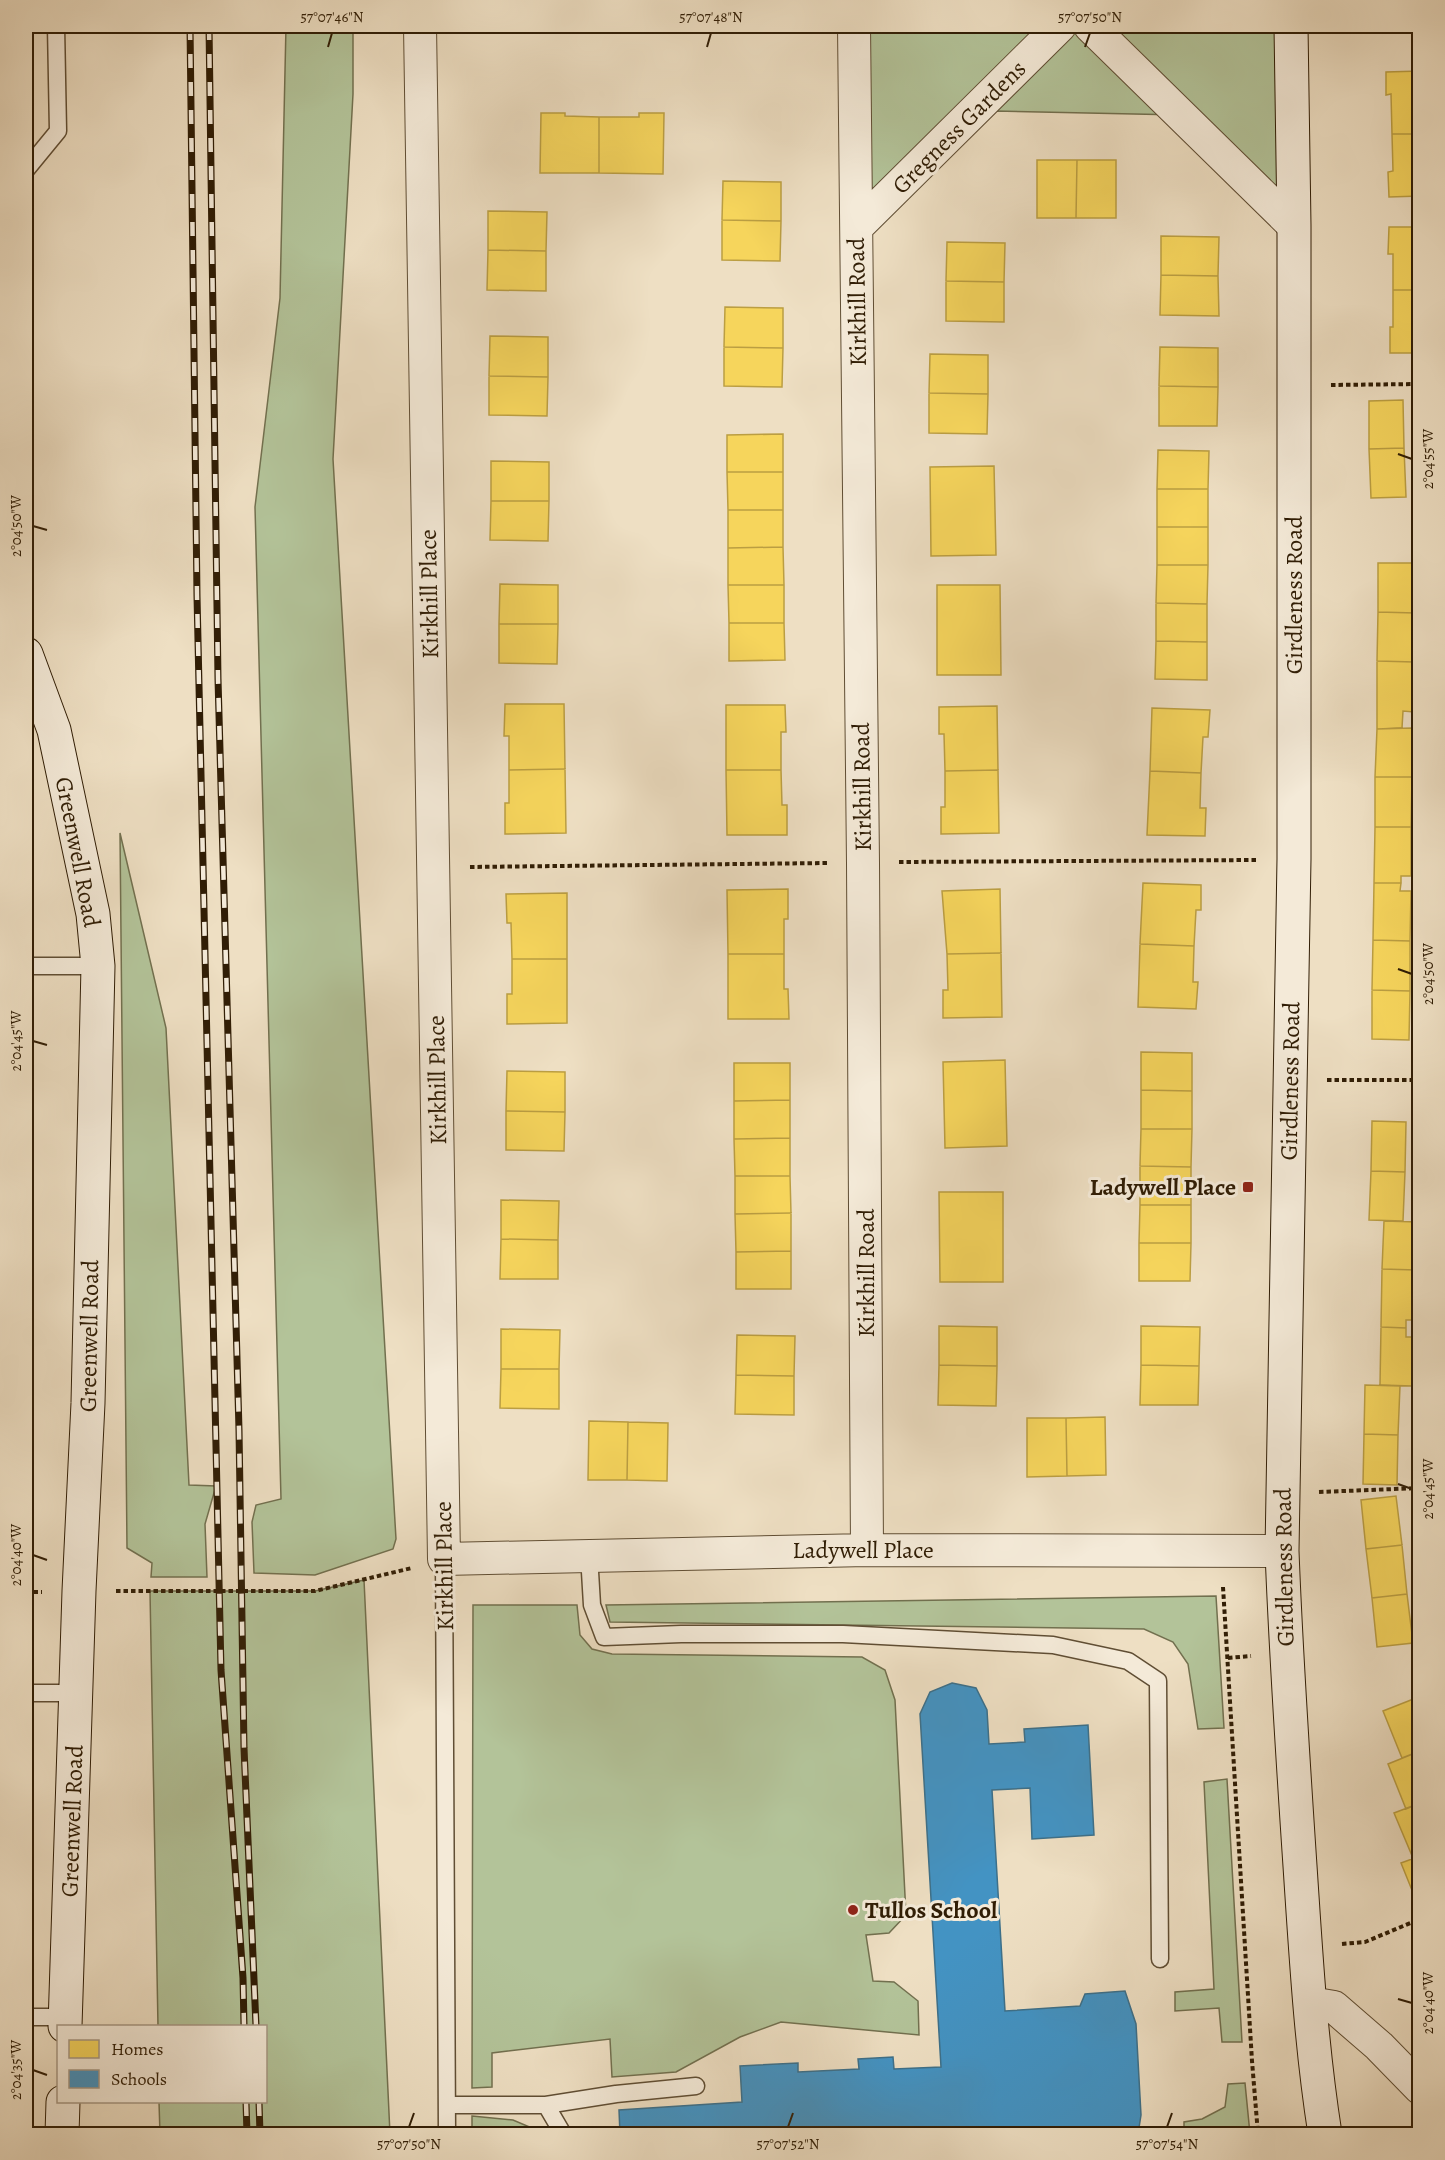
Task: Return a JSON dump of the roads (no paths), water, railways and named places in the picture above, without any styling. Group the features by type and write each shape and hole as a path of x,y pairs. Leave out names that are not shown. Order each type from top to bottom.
{"street":[{"name":"Kirkhill Place","path":"420,26 444,1559"},
{"name":"Kirkhill Road","path":"854,26 867,1550"},
{"name":"Gregness Gardens","path":"857,227 1060,26"},
{"path":"1090,26 1294,226"},
{"name":"Girdleness Road","path":"1292,26 1294,859 1282,1551 1286,1654 1310,2003 1315,2069 1325,2134"},
{"name":"Greenwell Road","path":"26,654 54,730 93,915 98,966 88,1403 66,2022"},
{"name":"Ladywell Place","path":"444,1559 867,1550 1282,1551"},
{"path":"1310,2003 1334,2007 1379,2046 1419,2088"},
{"path":"62,2134 63,2103"}],"lane":[{"path":"26,170 58,131 56,26"},
{"path":"26,966 98,966"},
{"path":"589,1555 592,1605 604,1637 681,1634 843,1634 1053,1645 1128,1661 1158,1681 1160,1959"},
{"name":"Kirkhill Place","path":"444,1559 447,2134"},
{"path":"26,1693 76,1693"},
{"path":"26,2017 66,2022"},
{"path":"447,2105 546,2105 616,2094 696,2086"},
{"path":"546,2105 563,2134"}],"railway":[{"path":"190,26 197,596 221,1670 243,1978 244,2025"},
{"path":"209,26 218,679 239,1430 244,1748 256,2025"},
{"path":"246,2103 247,2134"},
{"path":"259,2103 260,2134"}],"place":[{"name":"Ladywell Place","path":"1248,1187"},
{"name":"Tullos School","path":"853,1910"}]}
